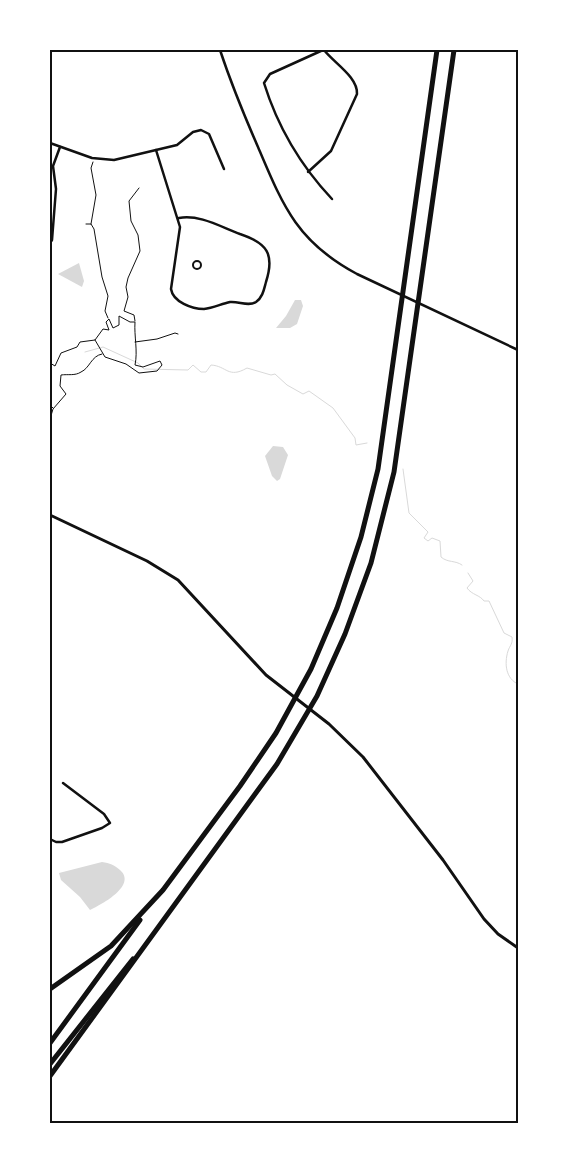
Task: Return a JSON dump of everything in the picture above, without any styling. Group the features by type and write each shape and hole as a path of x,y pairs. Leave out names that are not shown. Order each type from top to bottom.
{"highway":[{"path":"50,1042 245,778 303,685 337,608 361,537 378,469 437,50"},
{"path":"50,1076 258,792 317,696 358,601 371,563 390,491 400,435 454,50"},
{"path":"50,989 111,946 163,890"},
{"path":"50,1064 151,938"}],"street":[{"path":"220,50 276,190 296,225 316,247 336,262 518,350"},
{"path":"308,172 331,151 357,94 357,88 352,78 333,62 323,50 270,74 264,83 289,144 308,172 332,199"},
{"path":"50,142 94,158 114,160 177,144 193,132 201,130 209,134 224,170"},
{"path":"50,243 52,240 56,189 53,166 60,147"},
{"path":"156,150 178,218 180,240 171,289 176,300 204,309 231,302 251,304 260,298 271,265 269,255 263,246 253,238 197,218 187,216 178,218"},
{"path":"50,515 147,561 178,580 266,675 329,724 363,757 443,860 484,919 498,934 518,948"},
{"path":"50,838 56,842 62,842 102,828 110,822 104,814 63,783"}],"path":[{"path":"94,158 91,168 96,195 95,212 91,224 94,229 102,277 108,296 105,311 112,321 113,328 119,324 119,316 130,322 135,322"},
{"path":"96,340 105,358 126,364 139,373 157,371 162,365 160,361 143,367 135,365 137,354 134,342 134,315 124,311 128,297 126,287 128,278 140,251 138,235 131,221 130,201 139,188"},
{"path":"86,224 91,224"},
{"path":"96,340 103,328 109,330 106,322 109,319"},
{"path":"134,342 157,340 175,333 178,334"},
{"path":"50,363 55,366 61,354 77,347 80,342 96,340"},
{"path":"50,418 53,409 66,394 60,386 61,375 83,372 96,355 103,353"},
{"path":"50,405 53,409"}],"shaded area":[{"path":"79,263 84,281 82,287 58,274"},
{"path":"295,300 301,300 303,306 297,324 290,328 276,328 286,316"},
{"path":"273,446 283,447 288,455 280,479 277,481 272,476 265,456"},
{"path":"102,862 112,864 120,870 124,876 124,882 110,899 90,910 80,897 61,880 59,873"}],"waterway":[{"path":"85,352 103,347 138,363 144,369 188,370 193,365 201,372 206,372 211,365 231,372 247,368 271,375 275,374 287,385 303,394 309,391 333,408 355,438 356,445 367,443"},
{"path":"403,469 409,513 428,532 424,538 428,541 432,538 440,541 441,557 462,565"},
{"path":"468,573 473,581 467,588 484,601 489,601 504,633 512,637 506,666 511,679 518,684"}]}
